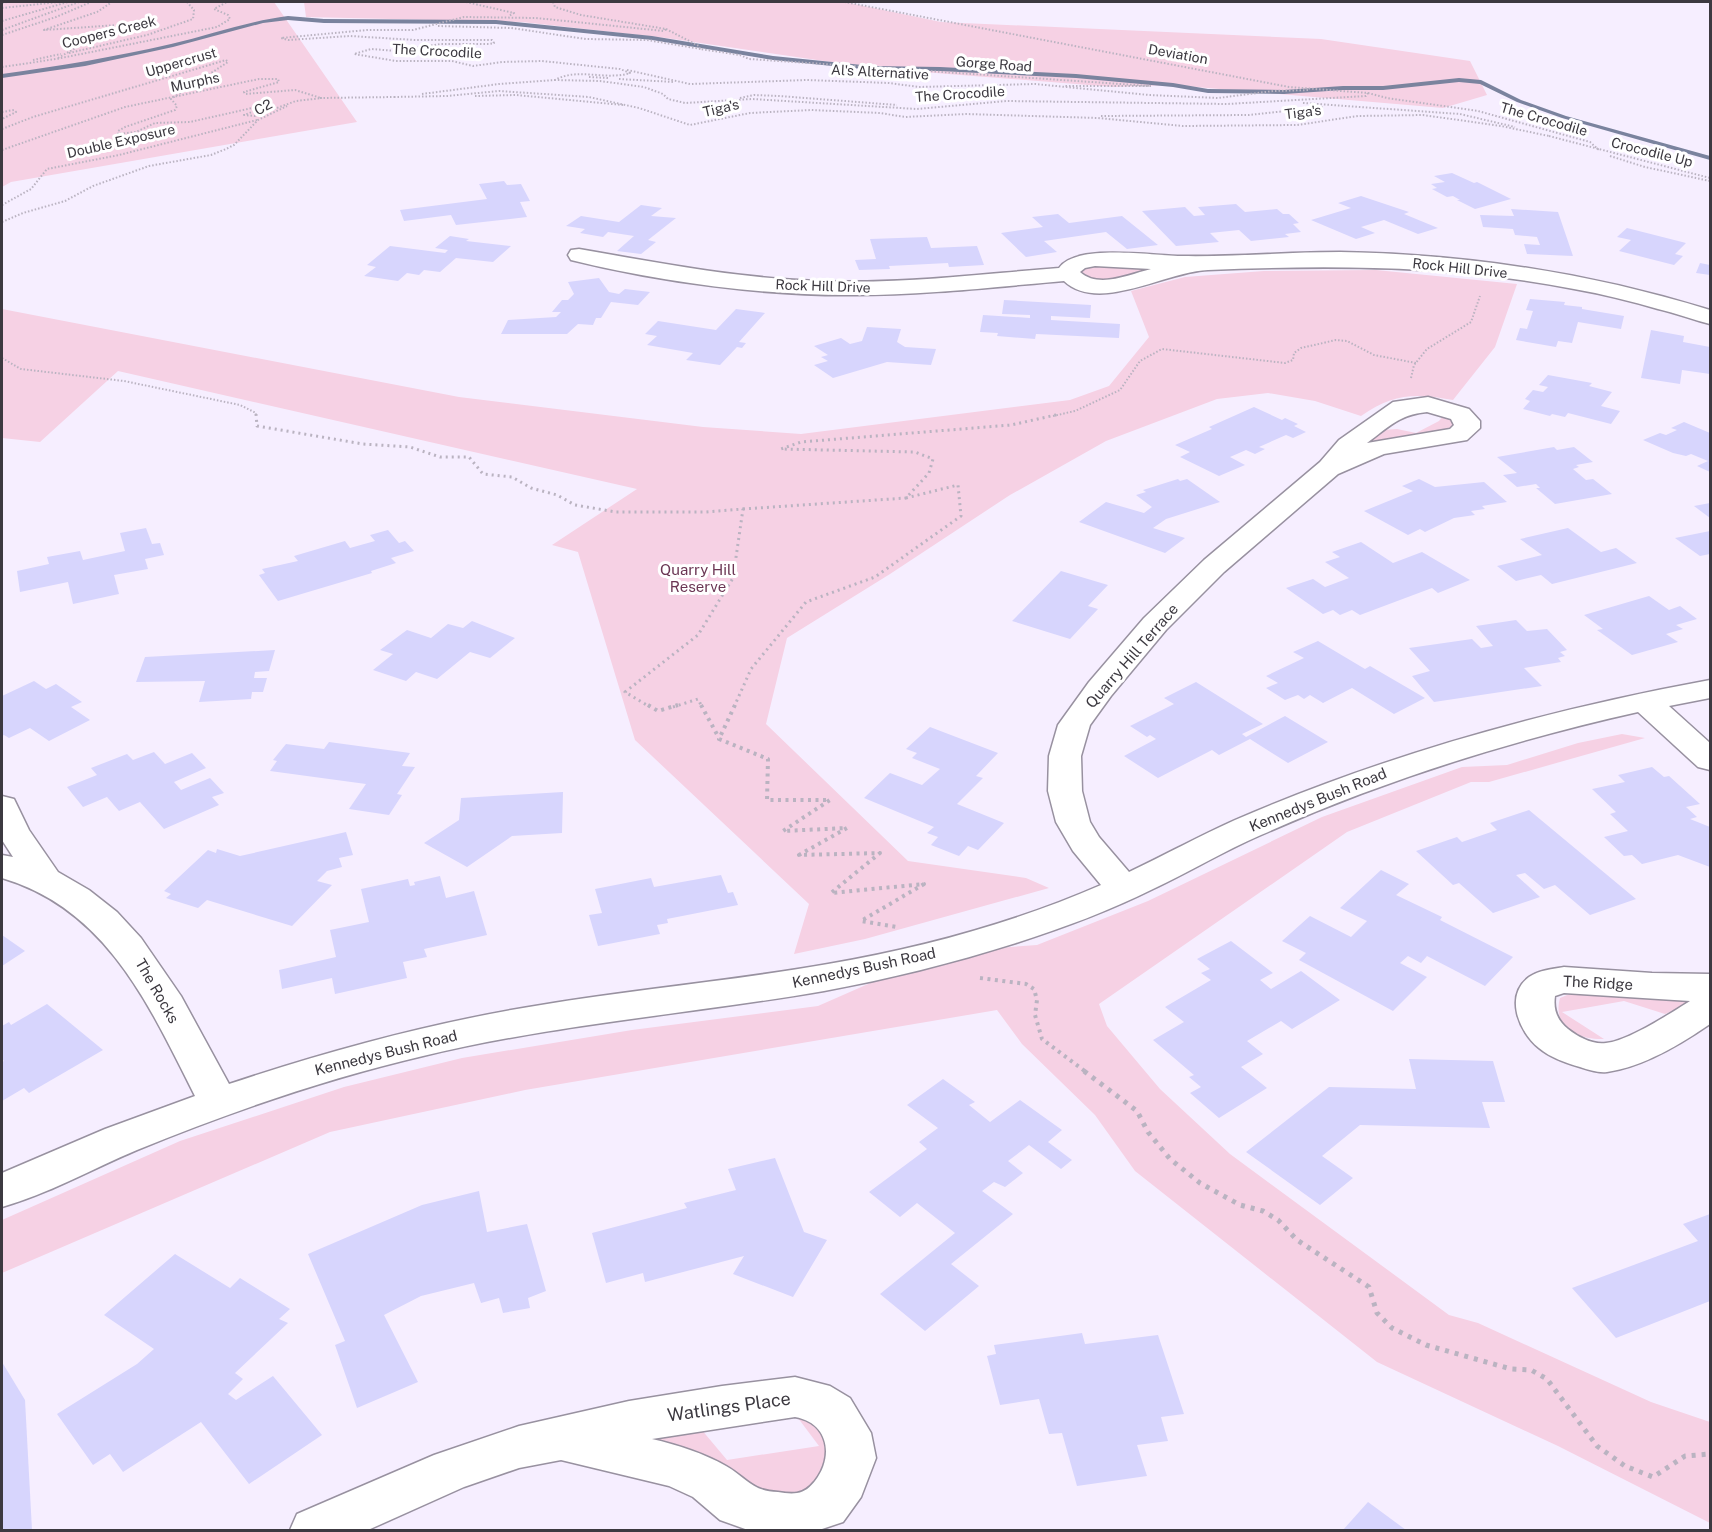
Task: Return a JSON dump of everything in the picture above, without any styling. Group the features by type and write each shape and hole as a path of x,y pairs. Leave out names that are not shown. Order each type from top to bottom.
{"street":[{"name":"Rock Hill Drive","path":"579,255 734,281 823,288 874,288 1069,273 1073,279 1082,283 1106,286 1205,263 1341,258 1488,270 1600,289 1710,317"},
{"name":"Quarry Hill Terrace","path":"1124,889 1085,843 1073,822 1065,791 1065,756 1074,725 1100,689 1155,624 1214,566 1329,468 1348,445 1392,412 1402,406 1416,404 1445,408 1460,414 1467,421 1467,428 1458,435 1442,439 1398,443 1364,452 1329,468"},
{"name":"Kennedys Bush Road","path":"2,1191 140,1130 218,1101 335,1064 487,1028 817,980 883,967 941,952 1056,915 1124,889 1258,822 1397,768 1460,747 1534,727 1644,701 1710,689"},
{"path":"1644,701 1710,760"},
{"name":"The Rocks","path":"2,806 12,830 45,880"},
{"name":"The Rocks","path":"2,866 45,880 82,902 111,925 145,967 218,1101"},
{"name":"The Ridge","path":"1710,987 1662,987 1566,979 1549,983 1537,991 1534,1003 1536,1018 1544,1030 1564,1045 1605,1058 1625,1053 1710,1005"},
{"name":"Watlings Place","path":"315,1530 451,1470 519,1447 561,1440 629,1422 722,1406 795,1397 813,1400 833,1413 847,1433 852,1458 844,1482 825,1506 796,1516 765,1514 737,1504 710,1482 677,1466 561,1440"}],"path":[{"path":"2,3 7,2"},
{"path":"2,8 59,2"},
{"path":"2,21 68,2"},
{"path":"2,30 79,2"},
{"path":"2,35 56,17 91,2"},
{"path":"56,59 91,39 142,27 133,24 49,32 44,30 97,12 112,2"},
{"name":"Coopers Creek","path":"10,66 147,34 192,19 194,10 187,2"},
{"path":"2,67 56,59 224,25 230,19 228,15 214,9 227,2"},
{"path":"466,2 514,13 491,18"},
{"path":"553,2 555,7 580,15 666,29"},
{"name":"Deviation","path":"845,2 1289,87 1367,93"},
{"name":"The Crocodile","path":"620,69 542,61 502,62 473,66 452,61 396,61 354,54 371,49 397,51 437,45 484,45 495,42 490,40 415,40 350,36 288,40 281,38 367,30 413,30 454,19 491,18 536,18 657,31 666,29"},
{"path":"437,25 457,28 511,28 586,39 647,40 705,49"},
{"name":"Gorge Road","path":"666,29 705,49 760,60 830,66 973,72 1151,86 1051,86"},
{"name":"Uppercrust","path":"2,129 33,117 226,60 228,62 171,99 177,106 175,110 125,127 118,131 118,134 136,132 155,123 190,122 261,106 260,109 244,115 255,116 296,101 322,98"},
{"path":"555,80 581,75 621,76 630,74 620,69"},
{"name":"Al's Alternative","path":"620,69 636,70 690,84 737,81 848,80 919,87 984,84 1051,86 1149,95 1218,98 1318,88"},
{"name":"Murphs","path":"2,150 125,107 270,77 278,79 279,82 244,92 245,94 295,90 322,98"},
{"path":"558,78 690,84"},
{"name":"The Crocodile","path":"555,80 587,80 644,87 663,94 675,102 730,100 754,95 851,101 914,109 1006,101 1227,104 1277,102 1460,114 1519,128"},
{"name":"C2","path":"2,222 23,213 65,201 93,186 148,166 211,155 226,149 234,145 258,120 292,104 322,98 394,97 499,84 555,80"},
{"name":"Tiga's","path":"394,97 513,92 589,97 639,108 690,125 731,116 787,111 869,113 905,117 975,114 1098,118 1216,126 1297,125 1358,116 1423,116 1501,126 1549,136"},
{"path":"1162,102 1220,105 1304,101 1340,96 1365,96 1367,93"},
{"name":"The Crocodile","path":"1367,93 1499,116 1590,142 1600,150"},
{"name":"Tiga's","path":"1058,117 1249,116 1332,106"},
{"path":"2,112 14,110 16,112 2,119"},
{"name":"Double Exposure","path":"2,205 31,189 47,169 119,155 258,120"},
{"name":"Crocodile Up","path":"1519,128 1710,180"},
{"path":"1416,404 1410,395 1409,388 1416,363 1438,341 1471,322 1488,270"},
{"path":"906,498 929,472 933,459 915,452 781,449 801,442 1011,424 1075,411 1120,390 1140,361 1162,349 1285,363 1293,360 1294,353 1301,348 1336,340 1347,341 1374,354 1416,363"},
{"path":"2,358 21,369 124,381 240,405 256,414 257,426 363,444 410,447 440,457 470,456 483,474 512,477 531,488 557,495 575,505 616,512 706,512 906,498 958,485 961,516 875,577 806,602 751,669 719,739"},
{"path":"743,509 733,578 698,635 625,692 658,711 698,699 719,739 768,759 767,800 831,800 783,831 847,828 799,855 880,853 831,893 924,884 861,921 926,932 941,952 967,976 1026,984 1034,989 1037,1000 1035,1015 1042,1039 1137,1111 1148,1132 1170,1159 1200,1184 1240,1205 1263,1211 1278,1220 1297,1240 1369,1287 1377,1312 1392,1328 1426,1345 1511,1369 1531,1370 1547,1379 1597,1446 1625,1466 1653,1477 1665,1471 1677,1459 1698,1452 1710,1454"}],"green space":[{"path":"2,2 274,2 357,122 11,182 2,187"},
{"path":"304,2 845,2 941,22 1321,39 1470,61 1487,95 1443,108 1173,85 1114,87 872,68 666,38 522,22 306,17"},
{"path":"1093,264 1164,267 1112,280 1080,275 1084,267"},
{"name":"Quarry Hill Reserve","path":"1376,270 1517,284 1495,347 1453,400 1428,396 1405,397 1384,403 1361,416 1315,401 1268,393 1217,399 1106,441 1010,495 787,638 766,724 908,861 1026,878 1049,888 865,939 794,954 809,904 635,740 578,552 552,545 637,489 118,371 40,442 2,438 2,309 459,397 703,427 801,434 1070,400 1109,386 1149,337 1131,291 1185,277 1264,271"},
{"path":"1417,410 1432,411 1447,416 1455,422 1454,427 1448,431 1385,440 1361,446 1383,430 1397,429 1416,433 1439,421 1443,416"},
{"path":"1622,734 1645,738 1489,782 1471,782 1347,832 1099,1004 1107,1026 1160,1089 1230,1154 1449,1315 1478,1323 1651,1402 1710,1422 1710,1523 1558,1446 1377,1362 1135,1171 1095,1115 1022,1044 997,1010 525,1090 330,1132 2,1273 2,1220 180,1141 344,1087 462,1058 632,1030 818,1006 941,952 1037,945 1148,901 1322,817 1462,767 1507,765 1578,743"},
{"path":"1572,993 1698,1000 1665,1014 1624,1001 1562,1012 1604,1039 1594,1039 1569,1030 1560,1017 1560,998"},
{"path":"798,1418 804,1419 822,1431 832,1445 828,1468 813,1487 790,1498 763,1496 643,1437 701,1429 727,1460 819,1446"}],"building":[{"path":"1452,173 1474,183 1477,182 1511,199 1475,209 1453,196 1447,197 1432,189 1437,188 1431,184 1445,182 1434,176"},
{"path":"504,181 507,185 521,184 530,201 520,202 527,217 456,225 451,215 404,221 400,210 487,199 479,184"},
{"path":"1361,196 1409,212 1404,214 1438,228 1418,234 1384,220 1361,227 1375,233 1356,239 1311,220 1351,208 1338,203"},
{"path":"1236,204 1245,212 1277,209 1283,214 1289,214 1299,223 1293,224 1301,232 1285,234 1289,237 1251,241 1239,230 1210,233 1219,242 1176,246 1142,211 1185,207 1194,216 1205,215 1198,207"},
{"path":"641,205 662,208 651,216 676,218 648,240 656,242 641,254 617,251 634,236 608,232 603,237 580,233 585,229 566,226 581,216 619,222"},
{"path":"1511,209 1558,212 1573,256 1527,254 1524,244 1540,245 1537,237 1515,235 1513,229 1483,227 1480,215 1514,216"},
{"path":"1058,214 1069,223 1122,216 1158,245 1127,249 1106,232 1044,241 1057,252 1026,257 1001,233 1043,227 1032,217"},
{"path":"1627,228 1686,243 1675,254 1683,256 1674,265 1619,251 1631,240 1617,237"},
{"path":"450,236 469,239 466,241 511,246 493,262 456,258 440,272 424,270 419,275 407,273 398,281 364,276 376,267 367,265 390,246 445,253 448,250 435,248"},
{"path":"927,237 931,248 977,246 984,265 949,267 948,263 859,270 855,260 876,259 870,239"},
{"path":"1700,263 1710,265 1710,275 1696,273"},
{"path":"599,278 609,292 619,294 625,289 650,292 638,305 611,302 601,318 596,318 593,325 578,324 567,334 501,334 508,320 556,317 561,312 552,312 562,300 568,300 574,294 568,282"},
{"path":"1530,299 1565,302 1564,305 1624,316 1621,329 1578,322 1572,343 1558,341 1556,347 1516,340 1520,328 1527,329 1533,311 1526,310"},
{"path":"1004,300 1091,305 1090,318 1051,316 1051,320 1120,324 1119,338 1036,334 1035,339 997,336 998,333 980,332 983,315 1030,318 1030,315 1002,314"},
{"path":"736,309 765,313 739,342 746,343 742,348 737,347 720,365 686,360 693,353 647,345 657,336 645,334 658,321 716,330"},
{"path":"867,327 901,329 897,342 905,347 936,349 931,365 887,362 833,378 814,365 828,361 821,357 828,355 814,346 841,338 850,344 862,341"},
{"path":"1651,330 1684,336 1683,342 1710,347 1710,374 1682,370 1680,384 1641,378"},
{"path":"1548,375 1592,383 1589,386 1612,392 1601,406 1620,411 1611,424 1568,413 1565,417 1552,414 1550,416 1523,409 1530,401 1525,399 1533,390 1543,392 1548,387 1539,385"},
{"path":"1254,407 1282,420 1285,418 1298,424 1294,426 1306,432 1293,438 1286,435 1259,447 1265,449 1255,454 1246,450 1230,457 1245,465 1219,476 1180,457 1190,452 1175,445"},
{"path":"1684,422 1710,433 1710,472 1697,466 1708,461 1691,454 1686,456 1673,453 1643,440 1660,433 1666,435 1677,430 1671,428"},
{"path":"1554,447 1557,450 1574,447 1593,462 1576,465 1579,467 1573,469 1586,480 1593,479 1612,494 1555,504 1536,488 1540,488 1536,484 1517,487 1503,475 1517,473 1497,457"},
{"path":"1178,479 1180,481 1187,479 1220,502 1166,519 1153,528 1185,538 1165,553 1079,522 1106,502 1144,513 1152,507 1136,495 1146,492 1143,490"},
{"path":"1419,479 1435,487 1484,482 1507,502 1482,506 1485,509 1471,511 1475,515 1454,518 1425,532 1420,529 1408,535 1364,511 1413,491 1402,486"},
{"path":"1710,503 1710,518 1694,506"},
{"path":"146,528 152,544 160,543 164,555 145,559 148,569 114,575 119,594 73,604 68,582 20,592 17,571 49,564 47,557 80,551 83,560 125,551 120,533"},
{"path":"1568,528 1601,552 1616,548 1637,563 1552,584 1541,575 1516,581 1497,566 1542,555 1520,539"},
{"path":"388,530 399,543 405,541 414,551 391,558 396,563 371,571 372,573 278,601 259,575 265,573 262,569 298,561 294,556 345,541 350,548 375,541 370,535"},
{"path":"1710,531 1710,554 1700,556 1675,538"},
{"path":"1361,542 1393,563 1422,552 1470,580 1438,593 1432,588 1360,615 1352,610 1340,615 1333,610 1323,614 1286,588 1313,579 1325,587 1349,578 1325,562 1340,557 1332,552"},
{"path":"1061,571 1108,585 1088,606 1098,609 1070,639 1012,621"},
{"path":"1649,596 1669,610 1680,606 1697,619 1676,625 1683,629 1666,634 1678,642 1632,655 1597,630 1603,629 1584,615"},
{"path":"1516,620 1527,631 1547,629 1567,650 1560,652 1565,656 1558,658 1561,662 1524,668 1542,686 1434,702 1412,676 1430,671 1409,648 1472,639 1481,648 1493,646 1476,626"},
{"path":"472,621 515,638 490,658 470,652 437,679 416,672 406,681 373,670 393,654 380,650 407,630 431,638 448,624 463,628"},
{"path":"1318,641 1365,669 1370,666 1425,698 1394,714 1352,688 1323,703 1310,695 1304,699 1298,695 1285,700 1266,688 1278,683 1266,676 1304,658 1293,652"},
{"path":"275,650 269,671 255,672 254,678 267,678 263,692 252,692 251,699 199,702 205,681 136,682 145,657"},
{"path":"34,681 46,689 56,684 82,702 71,707 90,720 49,741 30,728 9,738 2,736 2,696"},
{"path":"1196,682 1263,724 1242,734 1246,737 1285,716 1328,742 1288,763 1250,739 1219,755 1212,750 1158,778 1124,756 1156,739 1150,735 1147,737 1130,726 1174,704 1164,698"},
{"path":"930,727 998,753 976,776 983,778 957,804 1004,823 978,850 968,846 959,856 931,845 938,837 927,833 934,827 864,798 890,773 922,785 940,769 912,758 917,753 906,749"},
{"path":"329,742 410,753 402,766 415,767 397,794 402,795 389,815 349,809 366,784 270,771 277,761 273,760 286,744 324,749"},
{"path":"154,752 165,764 192,753 206,768 174,782 181,790 210,778 224,793 212,797 219,805 164,829 140,802 119,811 107,797 83,807 67,787 97,775 91,768 127,754 133,760"},
{"path":"1652,767 1664,777 1669,776 1700,804 1686,807 1697,817 1690,819 1710,827 1710,867 1678,855 1642,864 1632,855 1624,856 1604,837 1628,831 1610,814 1616,812 1592,789 1625,782 1618,775"},
{"path":"563,792 562,833 512,836 467,867 424,843 459,820 461,798"},
{"path":"1529,810 1636,899 1590,915 1555,885 1544,889 1525,873 1516,875 1540,897 1493,913 1459,883 1453,885 1416,851 1457,837 1462,842 1497,830 1490,823"},
{"path":"346,832 353,855 339,858 342,867 327,871 317,881 332,885 292,926 207,900 198,908 166,898 171,894 164,891 208,850 216,853 217,849 240,856"},
{"path":"1381,870 1409,884 1396,895 1442,917 1440,920 1513,957 1485,986 1427,956 1421,963 1408,956 1400,963 1427,977 1393,1011 1299,960 1306,953 1282,941 1310,916 1351,937 1367,921 1340,908"},
{"path":"721,875 728,893 733,892 738,905 667,919 668,923 657,925 660,934 598,946 589,915 602,913 595,889 651,878 654,887"},
{"path":"440,876 446,898 474,891 487,935 424,949 427,957 403,962 407,978 335,994 332,978 282,989 279,970 336,957 330,930 369,922 361,889 408,879 410,886 415,885 414,882"},
{"path":"2,935 25,951 2,966"},
{"path":"1231,941 1273,973 1260,980 1271,989 1301,971 1340,1000 1292,1029 1281,1021 1247,1041 1263,1054 1241,1067 1267,1088 1219,1118 1190,1093 1201,1087 1189,1077 1194,1075 1153,1040 1184,1022 1165,1007 1211,980 1201,973 1210,969 1197,959"},
{"path":"47,1004 103,1050 29,1093 24,1088 2,1101 2,1062 4,1061 2,1059 2,1026 9,1022 11,1025"},
{"path":"1409,1059 1493,1061 1505,1102 1482,1102 1490,1128 1360,1125 1322,1156 1353,1178 1320,1205 1246,1152 1329,1087 1416,1089"},
{"path":"943,1079 975,1102 969,1105 990,1122 1020,1100 1062,1130 1048,1142 1072,1160 1061,1169 1029,1145 1008,1161 1023,1173 1005,1187 994,1182 982,1191 1013,1214 951,1264 979,1286 925,1331 880,1294 955,1233 917,1203 900,1217 869,1192 927,1149 919,1142 938,1128 907,1105"},
{"path":"775,1158 804,1232 827,1240 793,1297 733,1274 744,1256 645,1282 643,1273 606,1283 592,1233 687,1208 684,1203 736,1190 728,1169"},
{"path":"479,1191 487,1232 527,1224 546,1291 528,1298 530,1308 503,1313 499,1298 481,1303 474,1283 421,1296 384,1315 418,1382 357,1408 335,1345 345,1341 308,1254 422,1205"},
{"path":"1710,1214 1710,1301 1616,1338 1572,1288 1698,1241 1683,1224"},
{"path":"175,1254 230,1288 240,1278 290,1309 279,1319 288,1323 235,1373 243,1379 228,1394 236,1400 273,1376 322,1435 249,1484 201,1422 123,1472 110,1454 93,1465 57,1414 137,1364 154,1349 104,1315"},
{"path":"1082,1333 1085,1344 1158,1335 1184,1414 1161,1417 1168,1441 1137,1445 1147,1476 1077,1486 1062,1433 1049,1434 1039,1399 1000,1405 987,1356 996,1354 994,1345"},
{"path":"2,1362 25,1400 32,1530 2,1530"},
{"path":"1368,1502 1406,1530 1343,1530"}],"waterway":[{"path":"2,76 85,64 173,45 263,21 288,18 324,21 496,22 652,38 773,58 872,68 1076,76 1173,85 1208,91 1284,92 1383,88 1459,80 1481,82 1519,101 1564,117 1710,158"}]}
